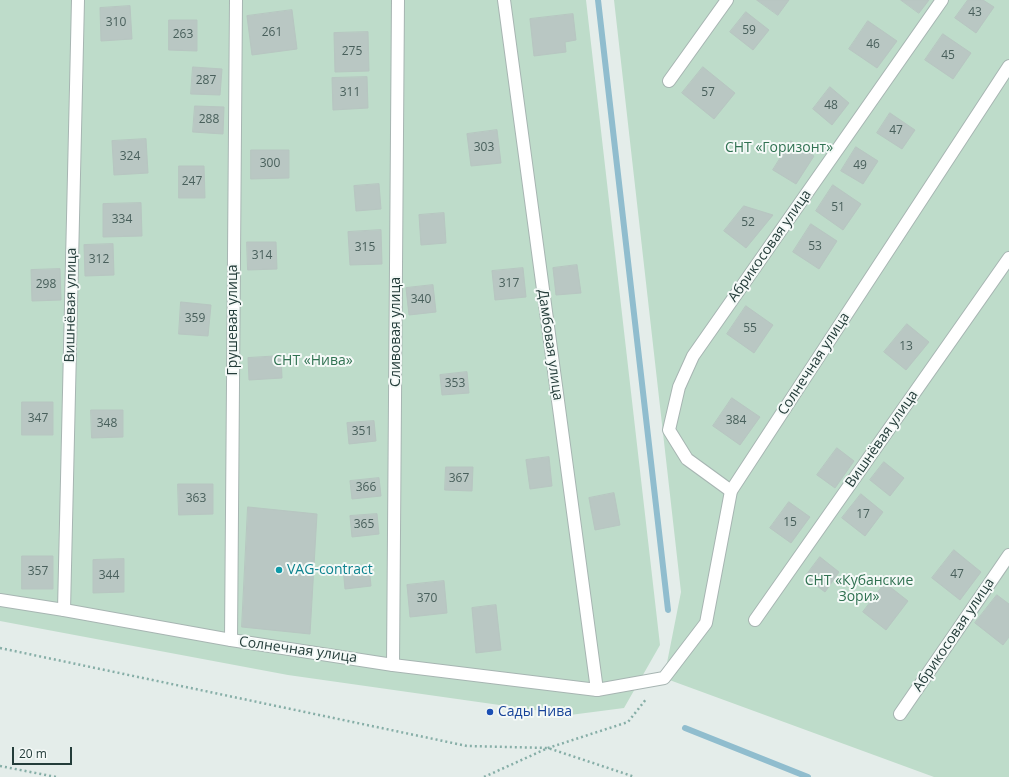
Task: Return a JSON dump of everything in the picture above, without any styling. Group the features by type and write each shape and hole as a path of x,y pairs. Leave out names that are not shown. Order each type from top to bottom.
{"street":[{"name":"Вишнёвая улица","path":"64,610 78,0"},
{"name":"Грушевая улица","path":"231,640 236,0"},
{"name":"Сливовая улица","path":"393,664 398,0"},
{"name":"Дамбовая улица","path":"504,0 597,690"},
{"path":"669,81 727,0"},
{"name":"Абрикосовая улица","path":"731,491 687,459 669,430 679,387 693,356 942,0"},
{"name":"Солнечная улица","path":"0,600 231,640 393,664 597,690 664,678 706,623 731,491 1009,66"},
{"name":"Вишнёвая улица","path":"755,620 1009,258"},
{"name":"Абрикосовая улица","path":"900,714 1009,555"}],"path":[{"path":"0,648 467,746 548,748 635,777"},
{"path":"484,777 548,748 628,722 664,678"},
{"path":"0,766 56,777"}],"green space":[{"name":"СНТ «Нива»","path":"0,0 586,0 660,645 624,708 570,715 288,675 0,621"},
{"path":"614,0 1009,0 1009,777 934,777 664,678 681,592"}],"building":[{"path":"757,0 789,0 778,15"},
{"path":"901,0 929,0 919,13"},
{"path":"968,0 983,0 994,7 976,33 955,18"},
{"path":"130,6 132,39 101,41 100,8"},
{"path":"292,10 297,49 252,55 247,16"},
{"path":"746,12 769,30 753,50 730,32"},
{"path":"573,14 576,40 565,42 566,52 534,56 530,19"},
{"path":"169,20 197,20 197,51 169,50"},
{"path":"868,21 897,41 877,68 849,49"},
{"path":"368,32 369,71 335,72 334,33"},
{"path":"943,34 971,53 953,79 925,60"},
{"path":"193,67 222,69 220,95 191,94"},
{"path":"703,67 735,93 714,119 682,93"},
{"path":"367,77 368,108 333,110 332,78"},
{"path":"830,87 849,103 832,125 813,109"},
{"path":"195,106 224,107 223,134 193,132"},
{"path":"890,113 915,130 902,149 877,133"},
{"path":"497,130 501,163 471,166 467,134"},
{"path":"146,139 148,173 114,175 112,141"},
{"path":"791,141 814,156 796,184 773,170"},
{"path":"856,147 878,161 863,184 841,171"},
{"path":"251,150 289,150 289,178 251,179"},
{"path":"179,166 204,166 205,198 179,198"},
{"path":"379,184 381,209 356,211 354,186"},
{"path":"833,185 861,204 843,230 816,211"},
{"path":"141,203 142,236 103,237 103,204"},
{"path":"744,206 773,215 746,248 724,231"},
{"path":"444,213 446,243 421,245 419,215"},
{"path":"811,224 837,241 819,269 793,252"},
{"path":"381,230 382,264 350,265 348,232"},
{"path":"247,242 276,242 277,269 248,270"},
{"path":"113,244 114,275 85,276 84,245"},
{"path":"577,265 581,293 556,295 553,268"},
{"path":"523,268 526,297 495,300 492,271"},
{"path":"60,269 61,300 32,301 31,270"},
{"path":"433,285 436,312 409,315 406,288"},
{"path":"181,302 211,305 208,336 179,334"},
{"path":"746,306 773,325 754,353 727,334"},
{"path":"907,324 929,342 906,370 884,352"},
{"path":"281,356 282,378 249,380 248,358"},
{"path":"467,372 469,393 442,395 440,375"},
{"path":"732,398 760,417 740,445 713,426"},
{"path":"22,402 53,402 53,435 22,435"},
{"path":"91,410 123,410 123,437 92,438"},
{"path":"374,421 376,441 349,444 347,423"},
{"path":"837,448 854,461 835,488 817,475"},
{"path":"549,457 552,486 530,489 526,460"},
{"path":"884,462 904,478 890,496 870,480"},
{"path":"446,467 473,467 472,491 445,490"},
{"path":"379,478 381,496 352,499 350,481"},
{"path":"178,484 213,484 213,514 179,515"},
{"path":"614,493 620,525 595,530 589,498"},
{"path":"861,494 883,512 865,536 842,518"},
{"path":"789,502 810,517 791,543 770,528"},
{"name":"VAG-contract","path":"248,507 317,514 310,634 242,627"},
{"path":"377,514 379,534 352,537 350,516"},
{"path":"954,550 981,572 960,600 932,578"},
{"path":"22,556 53,556 53,589 22,589"},
{"path":"820,557 839,572 825,592 805,577"},
{"path":"124,559 124,592 93,593 93,560"},
{"path":"369,566 371,586 345,589 343,568"},
{"path":"444,581 447,613 410,617 407,585"},
{"path":"885,583 908,601 886,630 863,612"},
{"path":"997,595 1009,604 1009,637 1003,645 975,623"},
{"path":"496,605 501,650 476,653 472,608"}],"waterway":[{"path":"598,0 668,610"},
{"path":"685,728 808,777"}],"place":[{"name":"VAG-contract","path":"279,570"},
{"name":"Сады Нива","path":"490,712"}],"park label":[{"name":"СНТ «Горизонт»","path":"779,148"},
{"name":"СНТ «Кубанские Зори»","path":"859,590"}]}
